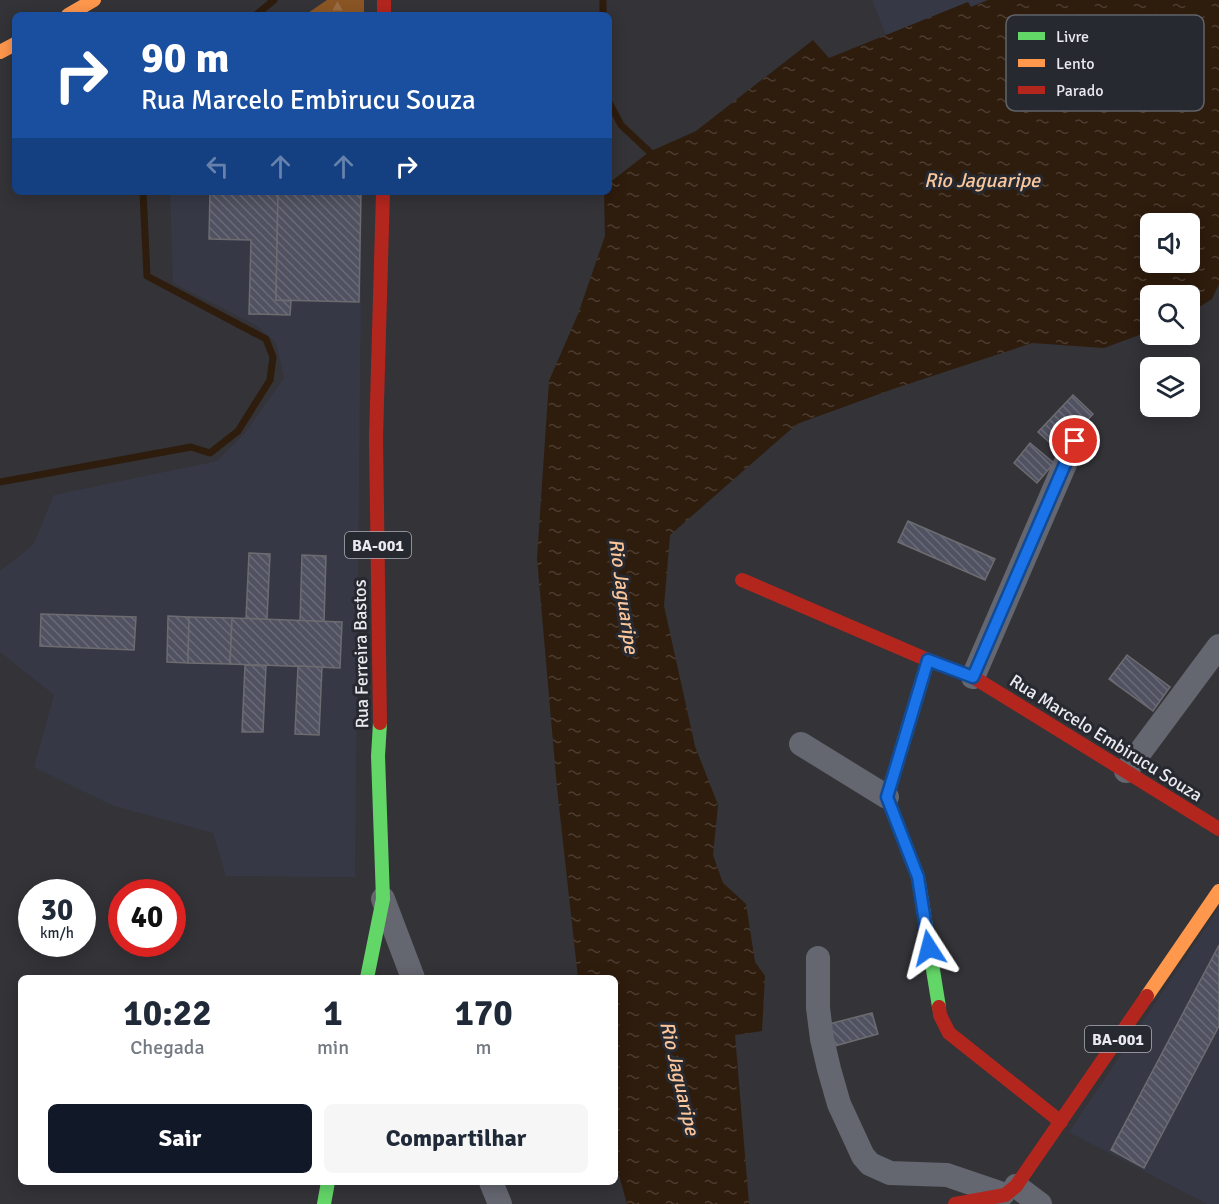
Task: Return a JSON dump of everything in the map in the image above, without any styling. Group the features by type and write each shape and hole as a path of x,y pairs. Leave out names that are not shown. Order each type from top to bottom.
{"main road":[{"path":"73,12 94,0"},
{"name":"Rua Ferreira Bastos","path":"383,195 376,438 380,733 378,756 383,899"},
{"name":"Rua Marcelo Embirucu Souza","path":"742,580 973,677 1219,829"},
{"path":"928,660 887,797 918,877 940,1015 949,1033 1061,1122"},
{"name":"BA-001","path":"1010,1191 1061,1122 1219,891"},
{"name":"BA-001","path":"369,975 383,899"},
{"path":"324,1204 327,1185"},
{"path":"955,1204 1010,1191"}],"street":[{"path":"973,677 1075,441"},
{"path":"1125,771 1219,646"},
{"path":"801,744 887,797"},
{"path":"383,899 412,975"},
{"path":"818,958 818,1008 829,1069 839,1104 863,1156 870,1164 890,1173 947,1175 1010,1191 1040,1204"},
{"path":"492,1185 500,1204"}],"shaded area":[{"path":"872,0 988,0 970,7 968,2 886,35"},
{"path":"170,195 362,195 355,877 226,876 213,833 111,805 34,767 54,695 0,652 0,571 33,545 54,495 217,461 245,433 284,378 276,343 257,326 173,283"},
{"path":"1219,908 1219,1204 1207,1204 1069,1132"}],"green space":[{"path":"327,0 364,0 364,12 309,12"}],"water":[{"name":"Rio Jaguaripe","path":"988,0 1219,0 1219,284 1212,299 1200,307 1200,285 1140,285 1140,335 1104,348 1032,343 893,389 797,424 670,535 664,606 695,746 718,805 713,855 723,883 746,904 755,962 765,976 762,1031 735,1035 749,1204 627,1204 618,1172 618,975 578,975 557,788 537,558 549,381 578,314 605,236 604,195 612,195 612,181 649,152 696,131 813,40 829,58 968,2 971,7"}],"building":[{"path":"210,195 278,195 276,300 291,301 290,315 249,314 251,240 209,239"},
{"path":"278,195 361,195 359,302 276,300"},
{"path":"1073,395 1093,414 1059,451 1038,432"},
{"path":"1030,443 1054,463 1037,483 1014,463"},
{"path":"908,521 995,559 985,580 898,542"},
{"path":"249,553 270,554 267,620 246,619"},
{"path":"302,555 326,556 324,622 300,621"},
{"path":"41,614 136,617 134,650 40,646"},
{"path":"168,616 189,617 188,663 167,662"},
{"path":"189,617 232,618 230,664 188,663"},
{"path":"232,618 342,622 340,668 230,664"},
{"path":"1127,655 1170,687 1153,711 1109,679"},
{"path":"245,665 266,666 263,732 242,732"},
{"path":"298,666 322,667 319,735 295,734"},
{"path":"1219,945 1219,1026 1144,1168 1111,1150"},
{"path":"872,1013 878,1034 831,1047 825,1025"}],"waterway":[{"path":"260,12 274,0"},
{"path":"603,0 603,12"},
{"path":"612,108 621,125 655,157"},
{"path":"0,482 191,447 210,453 238,431 270,380 273,357 266,339 147,276 143,195"}],"traffic: fast":[{"path":"928,660 887,797 918,877 939,1007"},
{"path":"368,975 383,899 378,756 380,723"},
{"path":"324,1204 327,1185"}],"traffic: slow":[{"path":"73,12 94,0"},
{"path":"0,52 12,46"},
{"path":"1147,996 1219,891"}],"traffic: jam":[{"path":"384,0 384,12"},
{"path":"380,723 376,438 383,195"},
{"path":"742,580 973,677 1219,829"},
{"path":"955,1204 1005,1195 1016,1186 1147,996"},
{"path":"939,1007 940,1015 949,1033 1061,1122"}],"route":[{"path":"929,948 918,877 887,797 928,660 973,677 1075,441"}]}
